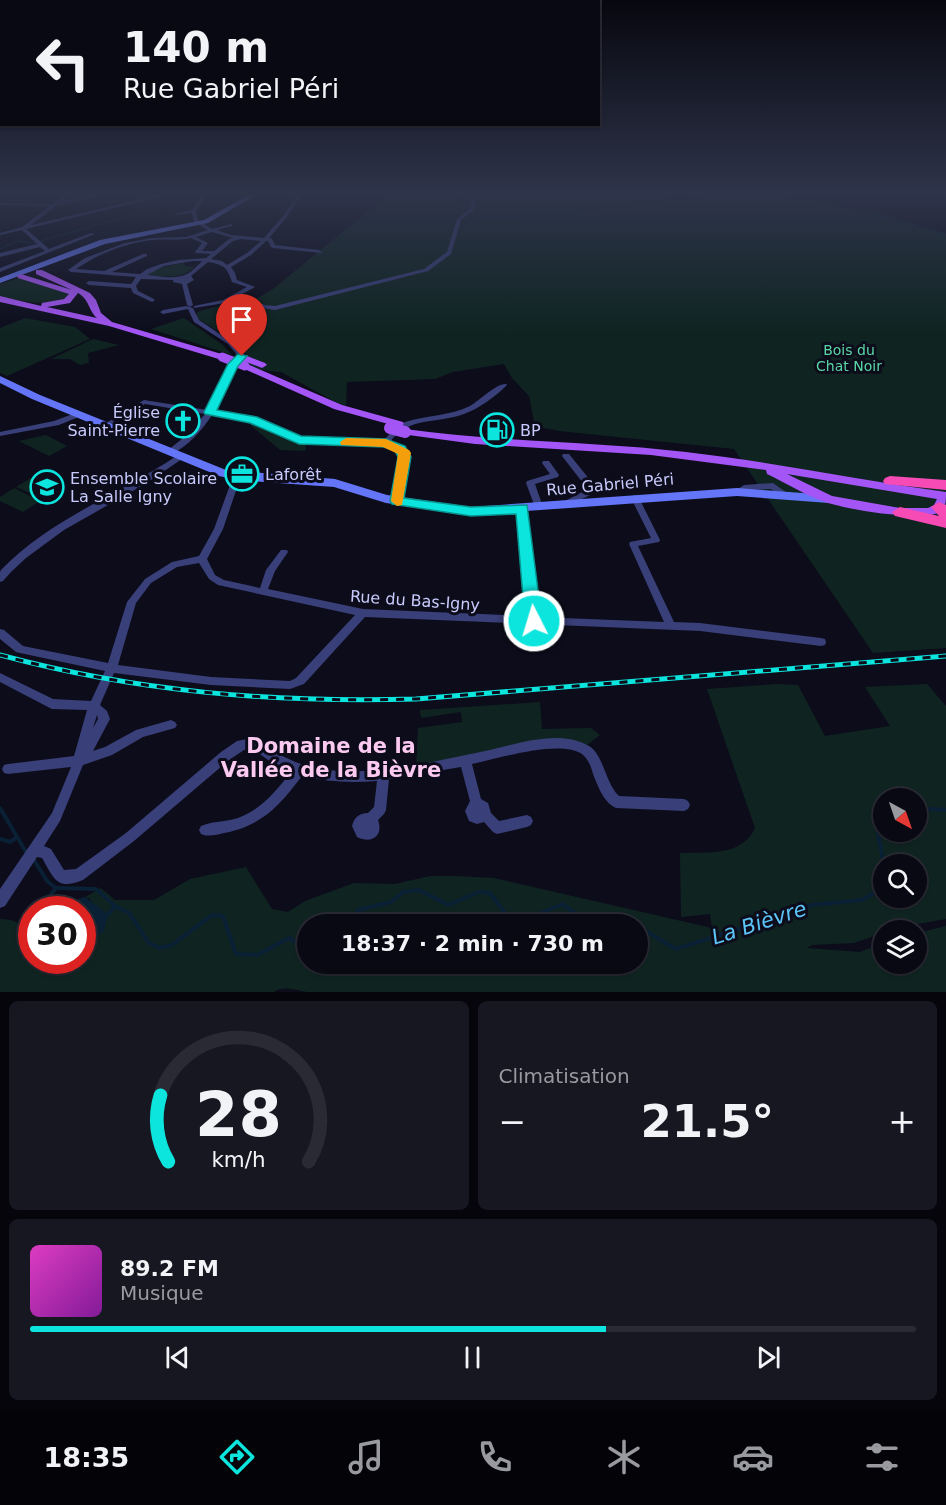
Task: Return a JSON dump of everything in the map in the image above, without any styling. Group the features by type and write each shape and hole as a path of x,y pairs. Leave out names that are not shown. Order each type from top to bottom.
{"highway":[{"path":"890,482 946,485"},
{"path":"900,512 946,523"}],"main road":[{"path":"29,273 74,293 61,303 33,305"},
{"path":"29,273 85,292 92,300 98,315 111,324"},
{"path":"0,299 111,324 222,357 239,358 319,400 402,428 672,448 820,472 944,504"},
{"path":"0,306 52,309"},
{"path":"239,358 317,407 402,428 465,440 639,451 820,472 946,491"},
{"path":"756,464 823,497 900,512 925,513 944,504"},
{"path":"820,472 810,481 823,497"}],"street":[{"path":"37,241 48,251"},
{"path":"0,270 74,241"},
{"path":"29,273 106,241"},
{"path":"138,241 87,259 71,270 185,280 230,241"},
{"path":"202,241 205,243 198,252 215,253"},
{"path":"227,267 241,260 262,241"},
{"path":"271,241 273,246 319,252"},
{"path":"236,297 264,307 275,308 421,272 439,263 449,253 452,241"},
{"path":"0,255 41,245"},
{"path":"0,282 29,273 78,251"},
{"path":"104,274 122,263 145,255"},
{"path":"133,286 139,276 168,264 207,261 227,267 232,272 234,281 252,287 236,297 163,312"},
{"path":"0,579 37,544 92,509 162,471 210,412 239,358 230,343 196,321 185,280"},
{"path":"89,284 133,286"},
{"path":"133,286 138,294 152,300"},
{"name":"Rue Gabriel Péri","path":"0,379 78,414 237,476 335,483 397,501 471,512 737,492 823,497"},
{"path":"386,443 393,432 408,423 426,417 456,414 486,400 504,385"},
{"path":"107,424 144,402 253,420 299,440 386,443 404,453 397,501"},
{"path":"0,434 56,423 78,414"},
{"path":"564,505 591,491 588,482 566,456"},
{"path":"539,507 530,483 555,475 546,463"},
{"path":"0,900 36,850 56,817 80,759 94,706 110,668 132,602 148,581 175,564 202,559 216,540 224,508 237,476"},
{"path":"635,498 656,540 633,544 672,626"},
{"path":"522,509 534,621"},
{"path":"262,591 271,570 284,552"},
{"name":"Rue du Bas-Igny","path":"202,559 214,579 363,614 672,626 763,633 821,642"},
{"path":"0,633 20,649 110,668 211,681 290,685 300,681 363,614"},
{"path":"0,677 52,704 94,706"},
{"path":"8,769 80,759 108,751 140,733 171,725"},
{"path":"36,850 46,853 61,877 78,875 130,837 225,756 241,746 252,743 300,770 334,776 383,775 423,770 538,744 568,745 585,749 592,757 608,795 616,802 684,805"},
{"path":"465,761 481,810 498,828 527,821"},
{"path":"205,830 233,827 269,809 300,770"},
{"path":"370,820 380,810 383,775"}],"green space":[{"name":"Bois du Chat Noir","path":"331,241 946,241 946,648 873,653 734,449 559,431 535,426 529,396 512,378 504,364 453,372 435,379 347,382 346,406 281,372 261,370 241,362 249,358 235,342 197,318 197,312 219,306 251,316 265,311 254,300 273,289"},
{"path":"184,263 185,266 195,267 178,276 145,275 163,267"},
{"path":"19,278 72,292 65,298 48,303 0,297 0,284"},
{"path":"25,318 75,327 90,339 7,376 0,373 0,328"},
{"path":"184,318 223,345 232,355 151,329"},
{"path":"93,339 119,345 88,353 89,363 80,365 70,359 51,359"},
{"path":"248,423 288,440 307,443 305,451 280,450"},
{"path":"46,435 67,446 49,456 19,441"},
{"path":"34,476 59,488 43,499 16,487"},
{"path":"14,488 40,501 23,512 0,501 0,497"},
{"path":"777,684 798,685 825,736 890,726 865,687 927,684 946,706 946,919 927,922 927,920 873,920 873,936 854,943 812,945 807,948 860,952 873,947 873,974 927,974 927,931 946,926 946,992 307,992 286,988 274,992 0,992 0,919 18,923 18,974 96,974 96,896 87,896 101,888 115,900 154,900 190,879 246,867 272,909 288,912 305,901 354,883 395,884 430,876 454,876 494,878 712,928 710,914 681,917 680,853 712,852 732,848 741,844 755,828 707,689"},
{"path":"540,702 542,729 591,728 600,735 587,745 563,742 416,766 418,728 462,722 461,712 421,718 420,710"}],"water":[{"path":"96,905 104,911 107,917 104,931 96,937"}],"waterway":[{"path":"0,249 16,241"},
{"path":"19,241 34,243"},
{"name":"La Bièvre","path":"0,808 26,852"},
{"name":"La Bièvre","path":"927,809 946,810"},
{"name":"La Bièvre","path":"0,839 10,842 17,837"},
{"name":"La Bièvre","path":"880,842 882,854"},
{"name":"La Bièvre","path":"34,860 47,881 56,888"},
{"name":"La Bièvre","path":"50,896 56,888"},
{"name":"La Bièvre","path":"56,888 96,889 115,906"},
{"name":"La Bièvre","path":"355,914 358,910 391,902 403,892 419,890 448,905 479,892 490,893 506,914"},
{"name":"La Bièvre","path":"648,932 676,949 812,905 862,900 873,894"},
{"name":"La Bièvre","path":"538,914 563,904 576,914"},
{"name":"La Bièvre","path":"105,918 115,906"},
{"name":"La Bièvre","path":"115,906 129,913 149,943 159,948 172,945 212,915 223,916 236,954 257,955 289,938 297,943"}],"railway":[{"path":"0,655 51,668 154,686 258,697 363,700 416,699 946,656"}],"slow traffic":[{"path":"346,442 386,443 400,448 404,453 404,460 397,501"}],"place":[{"name":"Église Saint-Pierre","path":"183,421"},
{"name":"BP","path":"497,430"},
{"name":"Laforêt","path":"242,474"},
{"name":"Ensemble Scolaire La Salle Igny","path":"47,487"}],"district":[{"name":"Domaine de la Vallée de la Bièvre","path":"331,758"}],"route":[{"path":"242,356 233,364 210,412 263,423 299,440 386,443 400,448 405,457 397,501 471,512 522,509 534,621"}]}
